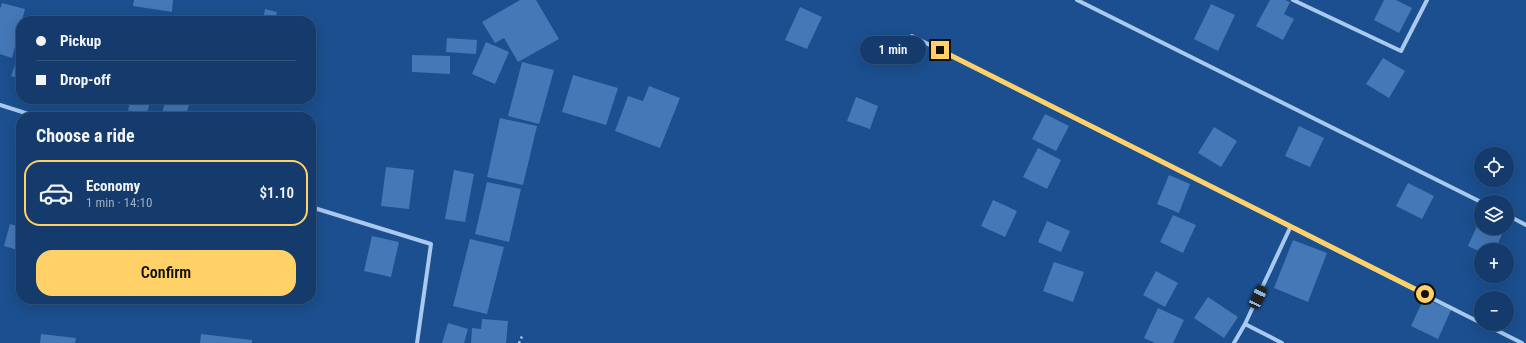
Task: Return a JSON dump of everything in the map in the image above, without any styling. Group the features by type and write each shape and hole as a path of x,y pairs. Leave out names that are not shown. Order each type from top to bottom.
{"street":[{"path":"1077,0 1474,198"},
{"path":"1293,0 1401,51 1427,0"},
{"path":"912,36 1290,228 1474,319"},
{"path":"0,105 22,112"},
{"path":"316,209 430,244 417,343"},
{"path":"1514,219 1526,225"},
{"path":"1234,343 1245,324 1290,228"},
{"path":"1245,324 1282,343"},
{"path":"1498,331 1522,343"}],"path":[{"path":"519,343 523,334"}],"building":[{"path":"134,0 173,0 172,12 133,6"},
{"path":"520,0 536,0 559,39 518,62 504,38 495,43 482,22"},
{"path":"1270,0 1285,0 1290,2 1284,14 1294,19 1283,40 1256,26"},
{"path":"1384,0 1396,0 1412,8 1399,33 1374,20"},
{"path":"2,3 25,9 23,16 16,16 16,43 12,58 0,54 0,9"},
{"path":"1211,4 1235,15 1218,51 1194,39"},
{"path":"800,7 822,17 807,49 785,40"},
{"path":"265,9 277,12 276,16 264,16"},
{"path":"447,38 477,40 476,54 446,52"},
{"path":"486,42 509,52 495,84 472,74"},
{"path":"412,55 450,56 450,74 412,72"},
{"path":"1383,58 1405,71 1389,98 1366,84"},
{"path":"16,62 16,78 11,76"},
{"path":"522,62 554,70 539,124 508,116"},
{"path":"573,75 618,88 606,125 562,112"},
{"path":"649,86 680,98 660,148 615,131 628,96 643,101"},
{"path":"856,97 878,106 870,129 847,121"},
{"path":"130,104 150,104 147,112 134,112 128,110"},
{"path":"165,104 189,104 187,112 162,112"},
{"path":"1045,114 1069,126 1056,151 1032,139"},
{"path":"500,118 537,126 523,185 487,177"},
{"path":"1299,126 1324,138 1310,167 1285,156"},
{"path":"1214,127 1237,141 1221,167 1198,153"},
{"path":"1038,148 1061,160 1047,189 1023,177"},
{"path":"386,167 414,170 409,209 381,206"},
{"path":"454,170 474,174 465,222 445,219"},
{"path":"1169,175 1190,184 1179,213 1157,204"},
{"path":"487,182 521,189 509,242 475,234"},
{"path":"1408,183 1434,196 1422,219 1396,206"},
{"path":"993,200 1017,211 1005,237 981,226"},
{"path":"1173,215 1196,225 1183,253 1160,242"},
{"path":"1047,221 1070,231 1061,252 1038,242"},
{"path":"10,224 16,226 16,250 4,246"},
{"path":"1474,233 1474,235 1502,235 1498,243 1474,243 1474,249 1468,246"},
{"path":"372,236 399,242 391,277 364,271"},
{"path":"470,239 504,247 487,314 453,306"},
{"path":"1293,240 1327,253 1308,302 1274,288"},
{"path":"1054,262 1084,272 1073,302 1043,291"},
{"path":"1156,271 1178,283 1165,307 1143,295"},
{"path":"1208,297 1238,317 1224,338 1194,318"},
{"path":"1424,298 1451,310 1438,339 1411,326"},
{"path":"1158,308 1184,320 1173,343 1155,343 1144,338"},
{"path":"482,319 508,321 506,343 471,343 472,328 481,329"},
{"path":"448,323 468,329 464,343 442,343"},
{"path":"41,334 76,338 75,343 40,343"},
{"path":"201,334 252,340 252,343 200,343"}],"route":[{"path":"940,50 1290,228 1425,294"}]}
